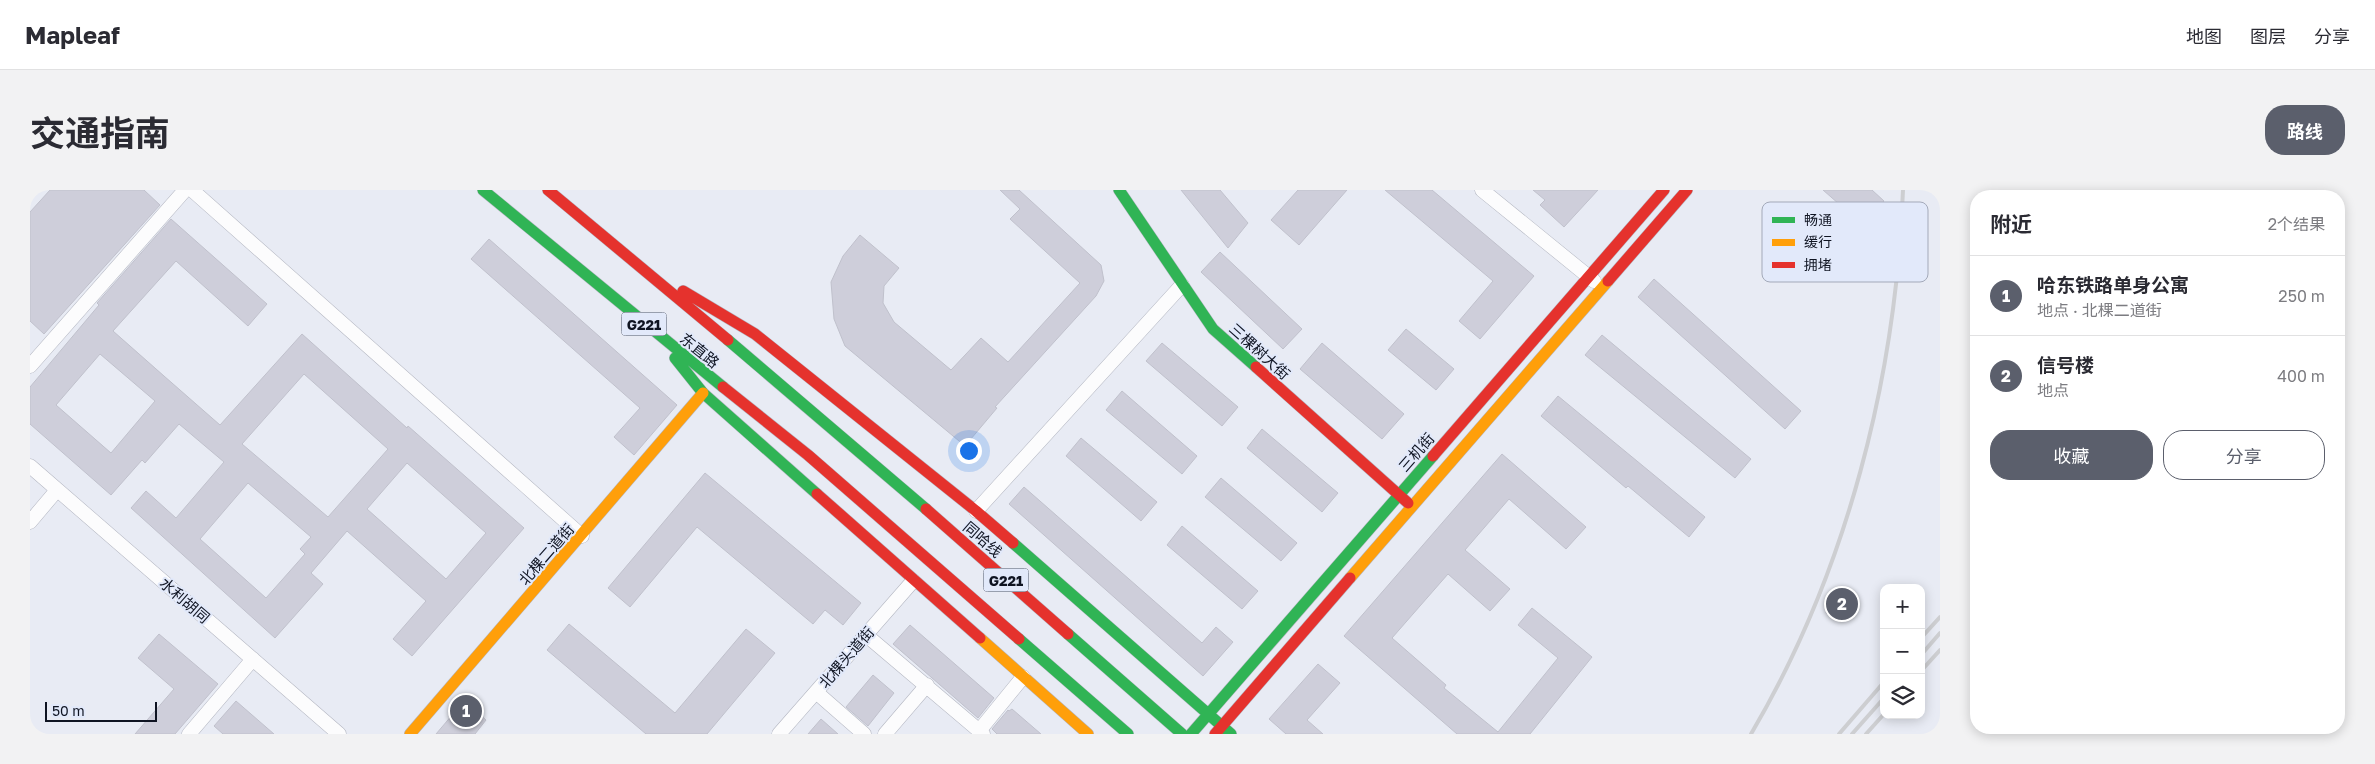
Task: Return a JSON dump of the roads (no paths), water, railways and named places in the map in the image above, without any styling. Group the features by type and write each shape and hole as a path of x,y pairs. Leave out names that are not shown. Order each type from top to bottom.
{"main road":[{"name":"东直路","path":"483,190 659,336 808,455 1128,734"},
{"name":"东直路","path":"548,190 831,426"},
{"name":"三棵树大街","path":"1119,190 1213,329 1413,507"},
{"name":"三机街","path":"1191,734 1664,190"},
{"path":"1218,730 1687,190"},
{"path":"639,265 755,334 976,511 1208,713 1218,730 1231,734"},
{"path":"659,336 703,393 1088,734"},
{"name":"北棵二道街","path":"410,734 703,393"},
{"name":"同哈线","path":"831,426 1182,734"}],"street":[{"path":"30,366 185,190"},
{"path":"192,190 582,536"},
{"path":"1482,190 1602,287"},
{"path":"976,511 1182,285"},
{"name":"水利胡同","path":"30,466 339,734"},
{"path":"30,522 58,490"},
{"name":"北棵头道街","path":"779,734 913,581"},
{"path":"866,635 981,733 1023,677"},
{"path":"188,734 252,659"},
{"path":"885,734 926,685"},
{"path":"816,692 864,734"}],"railway":[{"path":"1902,202 1903,190"},
{"path":"1751,734 1785,672 1814,607 1839,540 1860,471 1877,402 1890,331 1896,282"},
{"path":"1925,634 1940,617"},
{"path":"1925,650 1940,633"},
{"path":"1925,667 1940,650"},
{"path":"1839,734 1880,687"},
{"path":"1852,734 1880,702"},
{"path":"1866,734 1880,718"}],"place":[{"name":"信号楼","path":"1842,604"},
{"name":"哈东铁路单身公寓","path":"466,711"}]}
